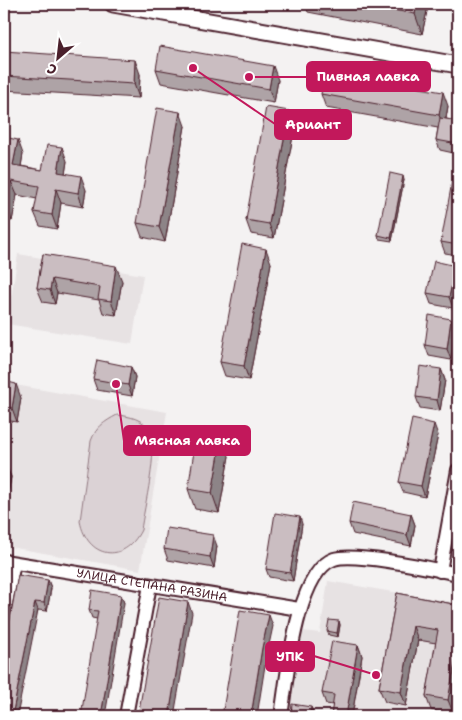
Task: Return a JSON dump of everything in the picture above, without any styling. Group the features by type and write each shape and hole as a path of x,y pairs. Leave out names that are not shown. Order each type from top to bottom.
{"street":[{"path":"113,4 458,65"},
{"path":"440,571 458,470"},
{"path":"281,716 299,609 316,574 324,565 334,559 354,557 458,574"},
{"path":"4,613 9,562"},
{"name":"УЛИЦА СТЕПАНА РАЗИНА","path":"9,562 299,609"},
{"path":"126,716 150,585"}],"shaded area":[{"path":"18,254 143,275 132,344 7,324"},
{"path":"4,383 167,412 140,570 4,546"},
{"path":"117,415 136,419 147,427 150,431 153,451 141,530 134,541 125,549 107,552 98,549 90,543 80,521 91,441 101,425"},
{"path":"328,581 458,603 458,716 288,716 302,631 320,633"}],"building":[{"path":"360,4 417,4 415,14"},
{"path":"160,46 273,66 269,89 156,69"},
{"path":"4,51 135,60 134,84 4,76"},
{"path":"325,72 443,92 439,115 321,94"},
{"path":"266,107 289,111 269,224 246,220"},
{"path":"157,108 180,112 159,227 137,223"},
{"path":"440,118 458,121 458,144 436,140"},
{"path":"4,137 18,140 13,165 42,170 47,145 62,147 58,172 81,176 78,193 56,189 52,215 34,212 39,186 11,181 7,207 4,207"},
{"path":"390,173 403,176 391,238 378,235"},
{"path":"452,182 458,184 458,245 441,242"},
{"path":"242,244 266,249 244,366 220,362"},
{"path":"43,254 116,266 111,301 98,299 100,287 52,279 50,290 37,288"},
{"path":"434,261 456,266 449,297 427,293"},
{"path":"429,315 451,319 447,349 425,345"},
{"path":"97,360 131,367 128,385 93,379"},
{"path":"420,366 441,369 437,400 416,397"},
{"path":"4,381 16,384 12,408 4,407"},
{"path":"412,419 434,424 421,486 399,482"},
{"path":"197,433 222,437 212,493 188,489"},
{"path":"353,502 411,514 407,535 349,523"},
{"path":"275,513 300,517 290,573 266,569"},
{"path":"167,528 213,535 210,557 164,549"},
{"path":"18,575 48,580 44,603 35,602 12,716 4,716 4,652"},
{"path":"92,590 121,595 101,716 81,716 98,611 89,610"},
{"path":"397,593 458,605 458,647 448,700 426,696 438,630 413,626 401,692 379,688"},
{"path":"159,597 188,602 169,716 138,716"},
{"path":"240,610 269,615 251,716 222,716"},
{"path":"329,620 339,621 337,633 327,631"},
{"path":"332,641 358,645 346,716 331,716 334,695 322,693"},
{"path":"292,704 311,707 310,716 291,716"}],"place":[{"name":"Ариант","path":"193,68"},
{"name":"Пивная лавка","path":"249,77"},
{"name":"Мясная лавка","path":"116,384"},
{"name":"УПК","path":"376,675"}]}
